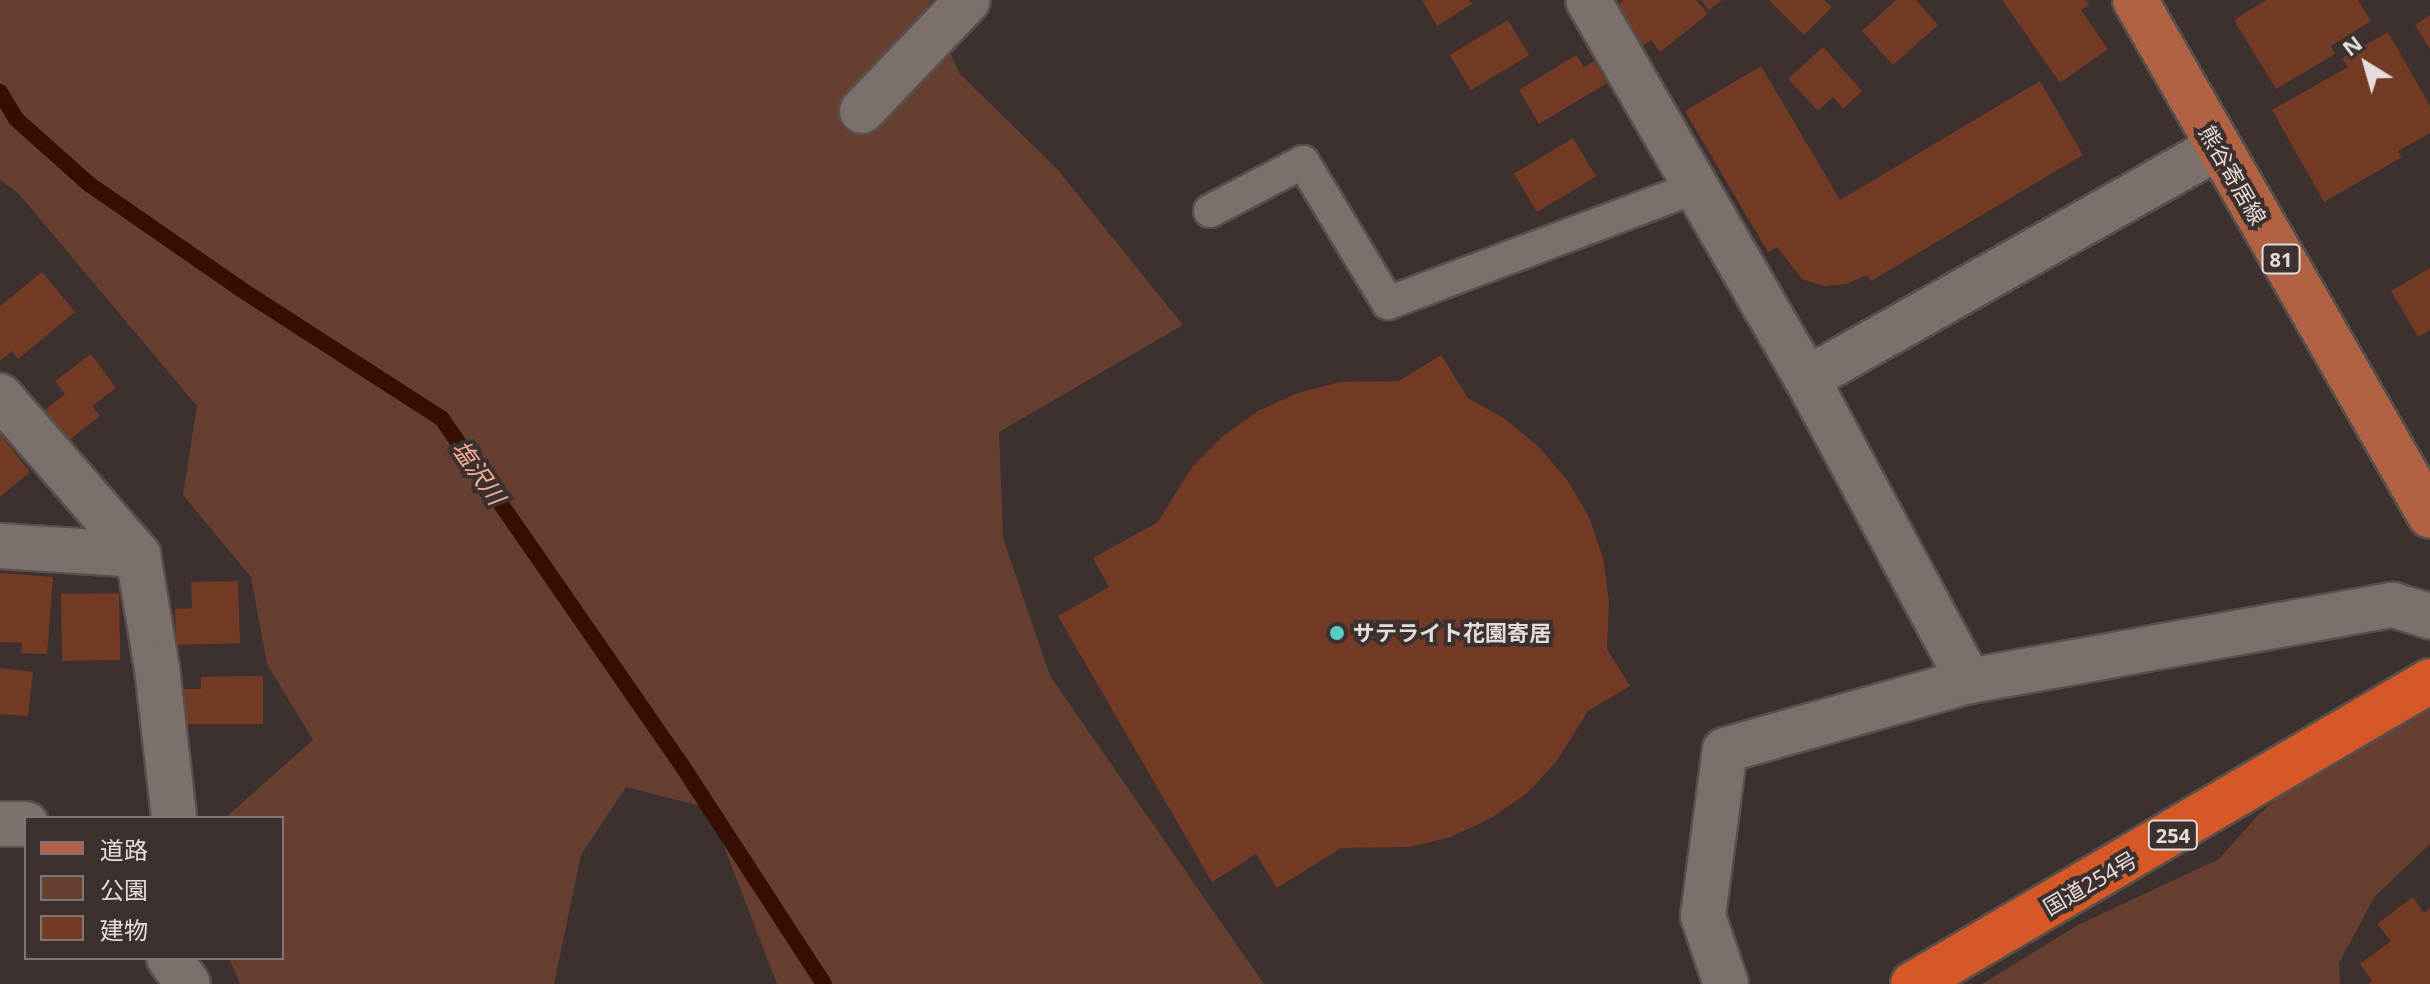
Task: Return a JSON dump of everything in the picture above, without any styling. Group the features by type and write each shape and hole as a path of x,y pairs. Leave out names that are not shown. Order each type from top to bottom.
{"highway":[{"name":"国道254号","path":"1913,984 2430,681"}],"main road":[{"name":"熊谷寄居線","path":"2135,0 2430,516"}],"street":[{"path":"862,111 968,0"},
{"path":"1588,0 1807,379 1969,681"},
{"path":"1807,379 2217,148"},
{"path":"0,396 138,555 157,668 174,816"},
{"path":"0,546 138,555"},
{"path":"1726,984 1703,916 1725,750 1969,681 2393,605 2430,616"},
{"path":"0,824 24,824"},
{"path":"170,960 188,984"}],"lane":[{"path":"1210,211 1303,162 1388,303 1696,187"}],"green space":[{"path":"0,0 932,0 928,6 960,74 1057,169 1183,325 999,432 1003,538 1050,676 1264,984 777,984 709,808 626,787 581,855 554,984 240,984 230,960 284,960 284,816 227,816 313,740 267,664 251,577 183,495 197,406 19,194 0,180"},
{"path":"2430,707 2430,844 2375,896 2339,963 2340,984 1982,984 2078,925 2219,859 2261,812 2301,779"}],"building":[{"path":"1422,0 1469,0 1472,4 1437,26"},
{"path":"1624,0 1696,0 1708,14 1660,52 1651,40 1643,46 1612,9"},
{"path":"1701,0 1722,0 1709,10"},
{"path":"1769,0 1824,0 1832,7 1804,35"},
{"path":"1896,0 1916,0 1938,25 1893,65 1862,31"},
{"path":"2002,0 2086,0 2089,5 2081,10 2108,49 2060,83"},
{"path":"2266,0 2358,0 2371,21 2331,46 2335,54 2276,89 2234,20"},
{"path":"2430,15 2430,49 2415,25"},
{"path":"1508,20 1529,55 1471,90 1450,55"},
{"path":"2388,32 2430,106 2430,133 2398,151 2402,157 2324,202 2272,110 2348,67 2342,58"},
{"path":"1823,47 1862,91 1843,109 1833,97 1818,111 1788,79"},
{"path":"1576,55 1584,67 1594,61 1607,83 1539,124 1519,90"},
{"path":"1761,66 1840,200 2040,81 2083,155 1871,281 1867,275 1846,284 1824,286 1802,279 1777,247 1768,252 1685,111"},
{"path":"1573,138 1596,177 1537,212 1514,174"},
{"path":"2430,268 2430,330 2418,337 2391,291"},
{"path":"42,272 75,312 18,359 12,351 0,361 0,306"},
{"path":"91,354 116,388 92,406 100,416 68,441 45,410 65,394 55,381"},
{"name":"サテライト花園寄居","path":"1441,355 1468,398 1505,419 1539,447 1567,480 1589,517 1603,558 1609,601 1607,649 1630,686 1588,711 1556,762 1526,794 1491,818 1451,837 1409,847 1341,848 1277,888 1256,854 1212,882 1058,616 1109,587 1093,558 1158,522 1192,467 1223,436 1258,411 1298,393 1340,382 1399,381"},
{"path":"0,434 30,472 0,497"},
{"path":"0,573 53,577 47,654 21,653 22,643 0,642"},
{"path":"238,581 240,643 176,645 175,609 192,608 191,582"},
{"path":"119,593 120,660 62,661 61,594"},
{"path":"0,668 33,672 28,716 0,714"},
{"path":"263,676 263,724 182,724 182,689 201,689 201,677"},
{"path":"2413,897 2424,913 2430,908 2430,984 2368,984 2372,981 2360,964 2391,941 2377,924"}],"waterway":[{"name":"塩沢川","path":"0,92 16,119 89,184 239,288 442,419 681,764 824,984"}],"place":[{"name":"サテライト花園寄居","path":"1337,633"}]}
